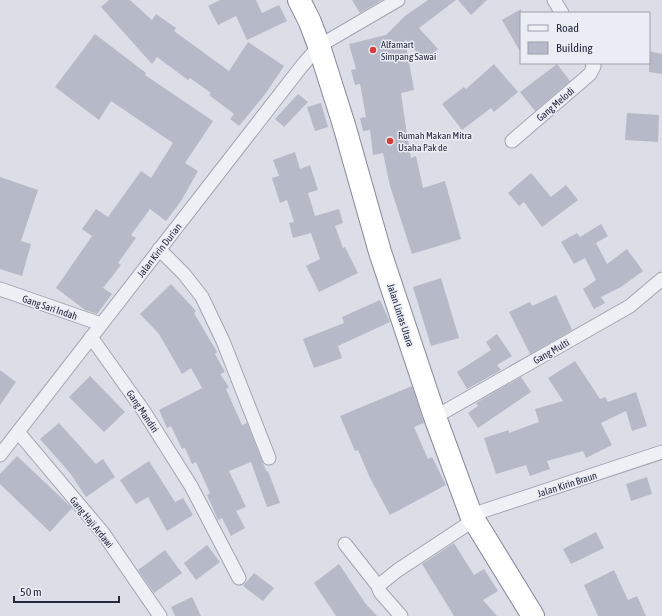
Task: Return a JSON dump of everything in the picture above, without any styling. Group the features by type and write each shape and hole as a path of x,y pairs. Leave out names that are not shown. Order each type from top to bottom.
{"highway":[{"name":"Jalan Lintas Utara","path":"299,0 310,22 319,46 344,125 380,252 435,417 472,517 533,616"}],"street":[{"path":"319,46 398,0"},
{"path":"554,0 561,12"},
{"name":"Jalan Kirin Durian","path":"0,455 159,249 319,46"},
{"name":"Gang Melodi","path":"512,141 590,74 594,66 593,64"},
{"path":"159,249 184,274 202,297 223,341 269,458"},
{"name":"Gang Multi","path":"435,417 630,306 662,279"},
{"name":"Gang Sari Indah","path":"0,289 101,324"},
{"name":"Gang Mandiri","path":"91,337 143,410 191,486 238,578"},
{"name":"Gang Haji Ardawi","path":"18,432 103,533 160,616"},
{"name":"Jalan Kirin Braun","path":"378,586 472,517 662,452"},
{"path":"345,544 378,586 380,592 401,616"}],"building":[{"path":"109,0 130,0 152,20 156,14 176,28 174,31 229,71 248,42 284,66 266,93 239,126 230,119 234,114 209,95 211,93 190,78 188,80 157,57 152,64 101,7"},
{"path":"220,0 256,0 262,13 279,5 287,21 247,40 236,16 218,25 208,6"},
{"path":"352,0 382,0 360,13"},
{"path":"428,0 456,0 419,28 438,49 425,61 405,39 414,90 401,93 411,158 416,156 423,188 445,181 461,239 412,254 390,186 383,153 373,155 370,130 363,131 360,118 366,117 360,84 355,85 351,70 356,69 349,44 386,35 405,16"},
{"path":"458,0 487,0 471,15"},
{"path":"521,9 520,51 502,20"},
{"path":"95,34 146,73 145,75 213,121 185,163 198,171 181,201 166,221 150,209 131,235 136,238 118,263 121,265 103,288 112,294 97,314 85,310 56,288 92,236 82,229 96,209 108,217 141,171 151,178 173,143 111,101 99,120 55,87"},
{"path":"650,51 662,54 662,74 649,72"},
{"path":"494,64 518,92 494,112 491,108 462,130 442,104 464,87 466,89"},
{"path":"557,64 570,81 535,111 520,92"},
{"path":"298,94 308,102 284,127 275,119"},
{"path":"321,103 328,127 315,131 307,107"},
{"path":"627,113 659,115 658,142 625,140"},
{"path":"295,152 300,169 310,165 318,190 308,193 315,216 339,209 343,223 335,226 343,248 345,247 358,273 319,292 306,266 320,259 311,233 293,238 289,223 294,222 287,200 280,203 272,178 279,176 273,160"},
{"path":"531,173 551,197 566,185 578,200 542,227 524,202 519,206 508,193"},
{"path":"0,177 38,190 21,241 31,244 22,276 0,269"},
{"path":"601,224 608,236 596,243 607,264 627,249 643,271 621,287 601,297 605,303 594,309 583,289 596,280 585,258 574,264 561,242 577,233 580,237"},
{"path":"441,278 459,338 431,346 413,287"},
{"path":"171,284 196,311 194,313 217,352 215,354 225,372 220,374 229,387 226,389 242,425 247,423 280,503 267,507 251,462 229,471 246,507 236,511 245,528 231,536 222,518 218,520 207,495 210,493 196,462 192,464 185,448 182,449 171,426 167,428 159,410 202,388 191,368 182,374 159,334 140,314"},
{"path":"556,295 572,330 530,354 509,312 530,302 532,306"},
{"path":"380,300 390,322 338,346 342,358 314,368 303,339 344,323 342,317"},
{"path":"497,334 512,356 497,365 501,370 467,389 457,372 491,350 486,342"},
{"path":"575,361 600,399 605,397 608,402 636,392 647,426 632,431 626,411 601,423 612,445 586,458 583,451 547,461 550,469 530,476 526,465 496,474 484,438 509,430 509,433 539,422 535,409 563,401 548,378"},
{"path":"0,370 16,382 0,405"},
{"path":"90,376 125,412 104,432 69,397"},
{"path":"521,377 531,392 478,428 468,413 478,406 476,403"},
{"path":"412,386 424,423 414,427 428,459 432,457 446,485 390,515 370,478 358,450 355,451 340,416"},
{"path":"59,423 96,464 103,459 115,477 86,497 70,473 40,439"},
{"path":"17,456 72,508 50,532 0,484 0,474"},
{"path":"149,461 175,502 183,498 193,515 167,531 148,497 136,504 120,480"},
{"path":"647,477 652,494 631,501 626,484"},
{"path":"596,532 604,548 571,564 563,549"},
{"path":"454,543 474,575 484,569 498,591 483,600 497,616 454,616 422,564"},
{"path":"207,545 220,562 196,580 184,563"},
{"path":"165,550 182,573 154,593 138,570"},
{"path":"339,564 365,603 377,616 336,616 314,583"},
{"path":"614,570 628,600 637,596 646,616 598,616 584,585"},
{"path":"254,573 274,588 263,601 243,586"},
{"path":"192,597 201,616 175,616 171,607"}],"place":[{"name":"Alfamart Simpang Sawai","path":"373,50"},
{"name":"Rumah Makan Mitra Usaha Pak de","path":"390,141"}]}
